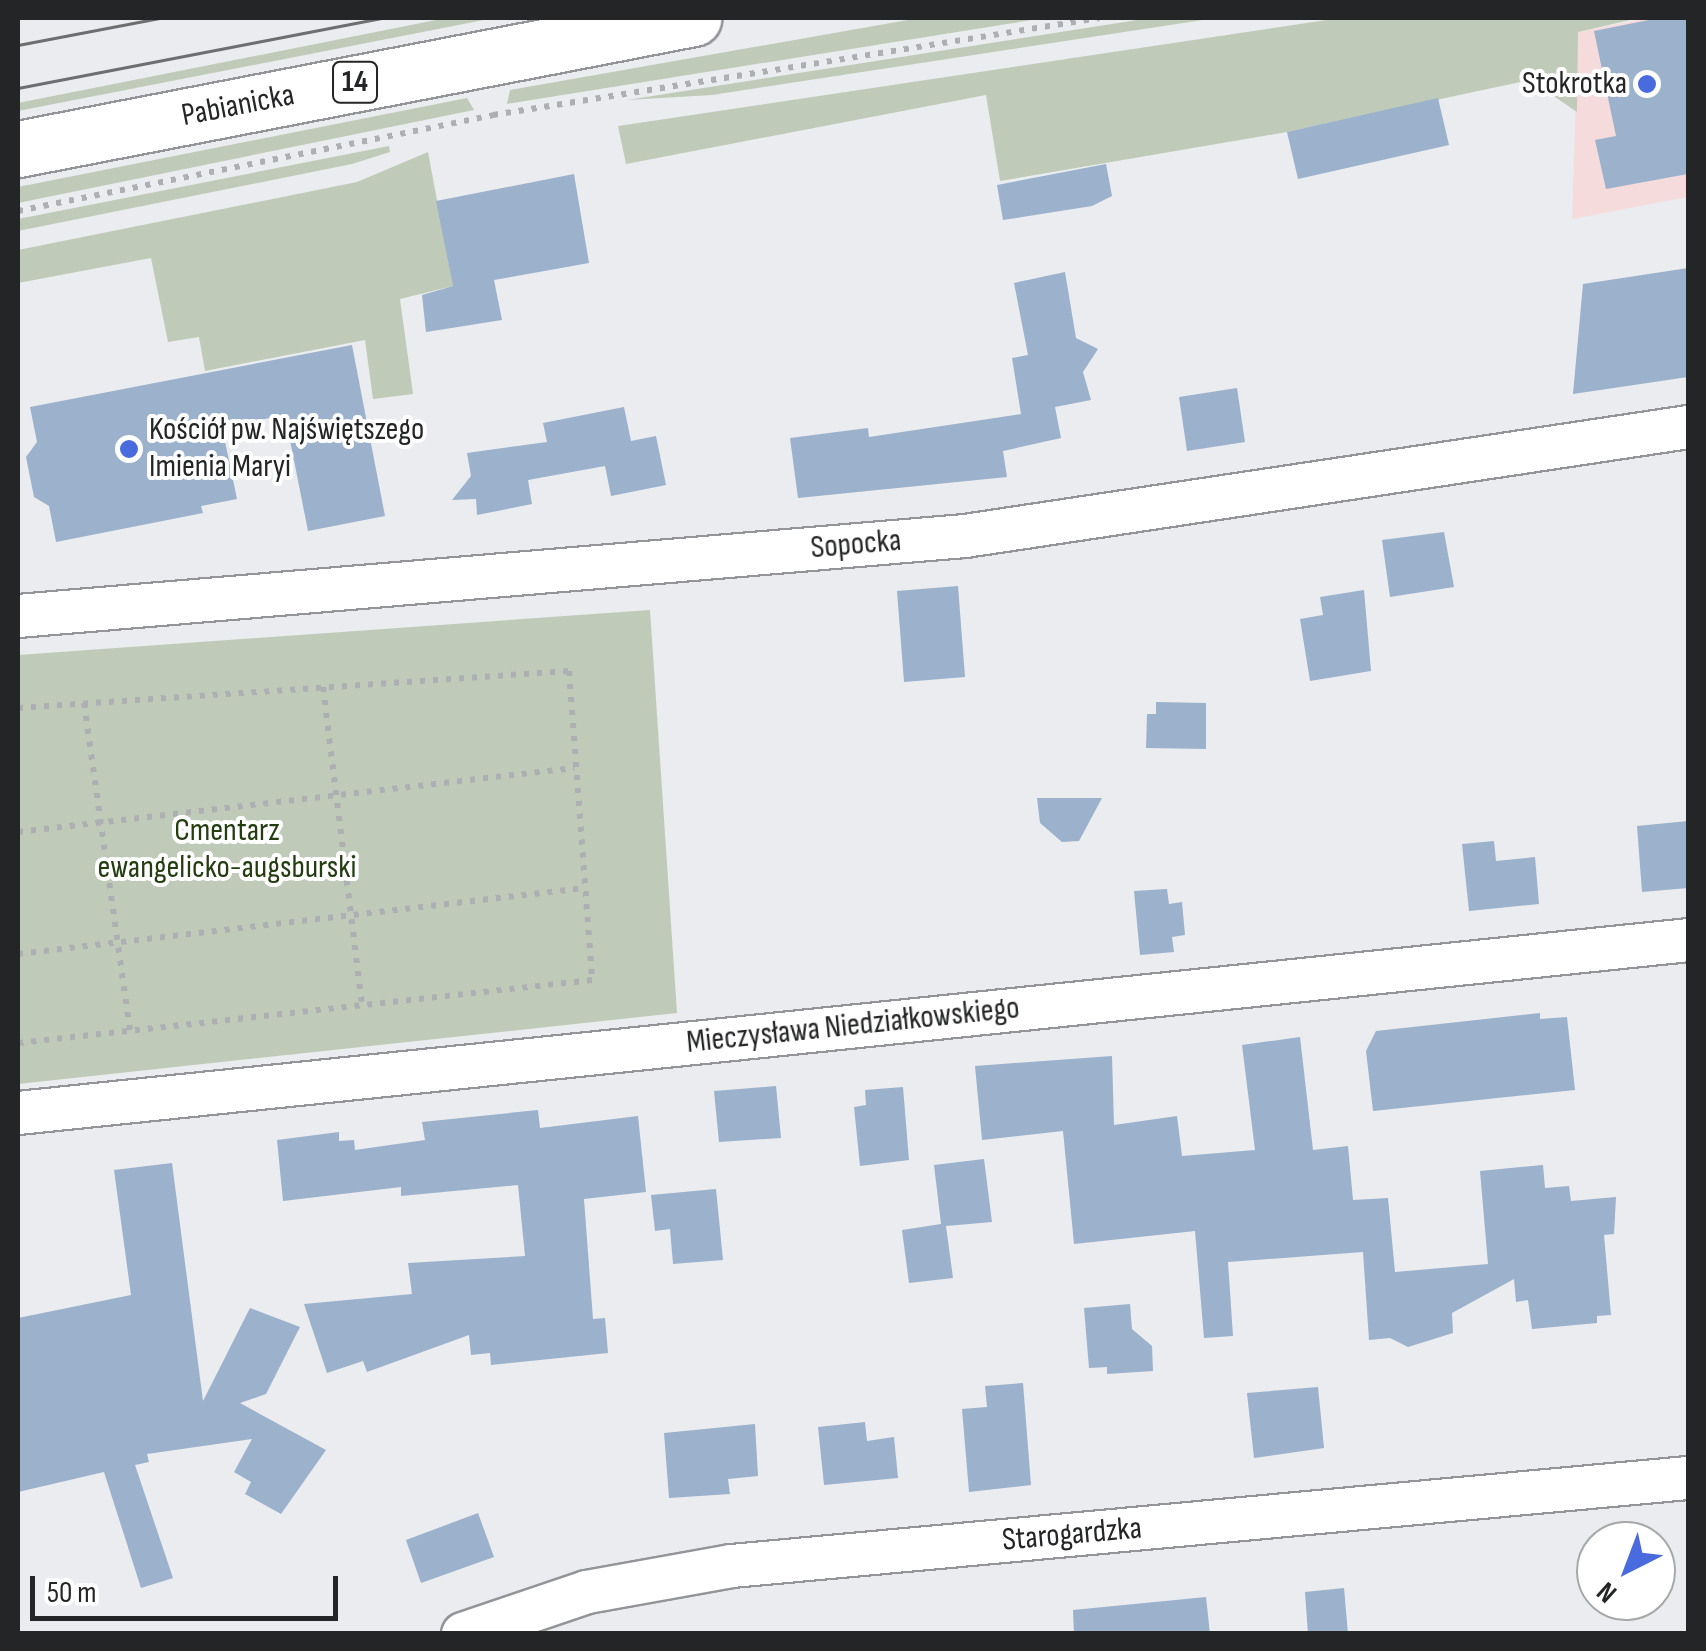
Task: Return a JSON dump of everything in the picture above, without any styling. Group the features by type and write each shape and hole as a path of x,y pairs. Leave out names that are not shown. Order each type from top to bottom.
{"main road":[{"name":"Pabianicka","path":"18,149 693,18"}],"street":[{"name":"Sopocka","path":"18,616 965,536 1688,428"},
{"name":"Mieczysława Niedziałkowskiego","path":"18,1113 1688,940"},
{"name":"Starogardzka","path":"463,1634 587,1592 732,1566 1688,1478"}],"path":[{"path":"18,211 532,108 1098,18"},
{"path":"18,708 569,671 592,980 18,1043"},
{"path":"323,687 362,1006"},
{"path":"84,703 130,1031"},
{"path":"18,832 574,768"},
{"path":"18,954 584,888"}],"shaded area":[{"name":"Stokrotka","path":"1648,18 1688,18 1688,197 1572,219 1578,32"}],"green space":[{"path":"446,18 494,18 18,111 18,103"},
{"path":"919,18 1044,18 507,104 510,90"},
{"path":"1150,18 1216,18 712,95 627,100"},
{"path":"1340,18 1639,18 1578,32 1577,112 1530,80 1287,132 1000,181 986,95 626,164 618,126"},
{"path":"467,98 474,110 18,203 18,187"},
{"path":"389,146 390,152 352,164 18,231 18,219"},
{"path":"428,152 453,286 400,299 413,394 373,399 365,340 205,371 199,337 168,342 151,258 18,283 18,250 357,182"},
{"name":"Cmentarz ewangelicko-augsburski","path":"650,610 677,1013 18,1084 18,655"}],"building":[{"name":"Stokrotka","path":"1659,18 1688,18 1688,174 1606,189 1595,140 1616,136 1594,31"},
{"path":"1438,98 1449,145 1298,179 1287,132"},
{"path":"1106,164 1112,196 1092,206 1003,220 997,185"},
{"path":"574,174 589,263 494,280 502,320 426,332 422,295 453,286 436,201"},
{"path":"1688,268 1688,377 1573,394 1583,284"},
{"path":"1065,272 1076,338 1098,349 1083,372 1091,400 1055,407 1061,438 1003,451 1007,477 798,498 790,438 868,428 869,437 1021,414 1012,358 1028,355 1014,283"},
{"path":"352,345 385,516 308,531 285,415 222,427 237,499 201,506 203,513 56,542 49,506 34,497 26,457 37,442 30,407"},
{"path":"1237,388 1245,442 1187,451 1179,397"},
{"path":"624,407 631,441 656,436 666,485 611,496 605,466 528,480 532,504 477,515 476,499 452,500 471,476 467,453 547,442 543,423"},
{"path":"1444,532 1454,587 1390,597 1382,540"},
{"path":"958,586 965,677 904,682 897,591"},
{"path":"1364,590 1371,671 1310,681 1300,619 1323,615 1320,597"},
{"path":"1156,702 1206,703 1206,749 1146,748 1147,714 1156,714"},
{"path":"1037,798 1102,798 1079,841 1062,842 1040,823"},
{"path":"1688,821 1688,888 1642,892 1637,826"},
{"path":"1494,841 1496,861 1535,857 1539,904 1469,911 1462,844"},
{"path":"1167,889 1169,904 1182,902 1185,935 1172,937 1174,952 1140,955 1134,891"},
{"path":"1540,1013 1540,1019 1567,1017 1575,1090 1373,1111 1366,1051 1376,1031"},
{"path":"1300,1037 1313,1150 1348,1146 1353,1200 1388,1198 1395,1272 1488,1264 1480,1171 1543,1165 1545,1188 1569,1186 1571,1201 1616,1197 1614,1234 1604,1235 1611,1315 1597,1316 1597,1323 1532,1329 1528,1300 1516,1302 1514,1279 1452,1313 1453,1333 1408,1347 1390,1338 1369,1340 1363,1252 1228,1262 1233,1336 1204,1338 1195,1231 1074,1244 1063,1131 982,1140 975,1066 1112,1056 1114,1125 1177,1116 1182,1156 1255,1150 1242,1045"},
{"path":"776,1086 781,1138 719,1142 714,1091"},
{"path":"903,1087 909,1160 860,1166 854,1107 866,1105 865,1090"},
{"path":"538,1110 540,1128 638,1116 646,1192 584,1199 593,1319 605,1318 608,1353 491,1365 490,1353 471,1355 469,1335 367,1372 363,1361 327,1373 304,1304 412,1294 408,1263 525,1256 518,1185 401,1196 401,1187 283,1201 277,1140 339,1132 339,1141 354,1140 355,1150 425,1140 422,1122"},
{"path":"984,1159 992,1222 946,1226 953,1278 909,1283 902,1230 941,1224 934,1165"},
{"path":"172,1163 203,1401 250,1308 300,1327 266,1394 240,1403 326,1450 281,1514 245,1494 251,1482 234,1472 252,1439 147,1454 149,1462 135,1465 173,1578 141,1588 104,1472 18,1492 18,1318 131,1295 114,1170"},
{"path":"716,1189 723,1260 673,1264 670,1229 655,1231 651,1195"},
{"path":"1130,1304 1132,1329 1152,1346 1153,1371 1107,1374 1107,1367 1089,1368 1084,1308"},
{"path":"1023,1383 1031,1485 969,1492 962,1409 987,1407 985,1386"},
{"path":"1318,1387 1324,1448 1254,1458 1247,1393"},
{"path":"865,1422 867,1441 894,1437 898,1478 824,1485 818,1427"},
{"path":"755,1424 758,1476 728,1479 730,1494 669,1498 664,1433"},
{"path":"478,1513 494,1557 421,1583 406,1540"},
{"path":"1344,1588 1348,1634 1308,1634 1305,1592"},
{"path":"1206,1597 1210,1634 1074,1634 1073,1610"}],"tram line":[{"path":"18,45 160,18"},
{"path":"18,88 382,18"}],"place":[{"name":"Stokrotka","path":"1647,84"},
{"name":"Kościół pw. Najświętszego Imienia Maryi","path":"129,449"}]}
